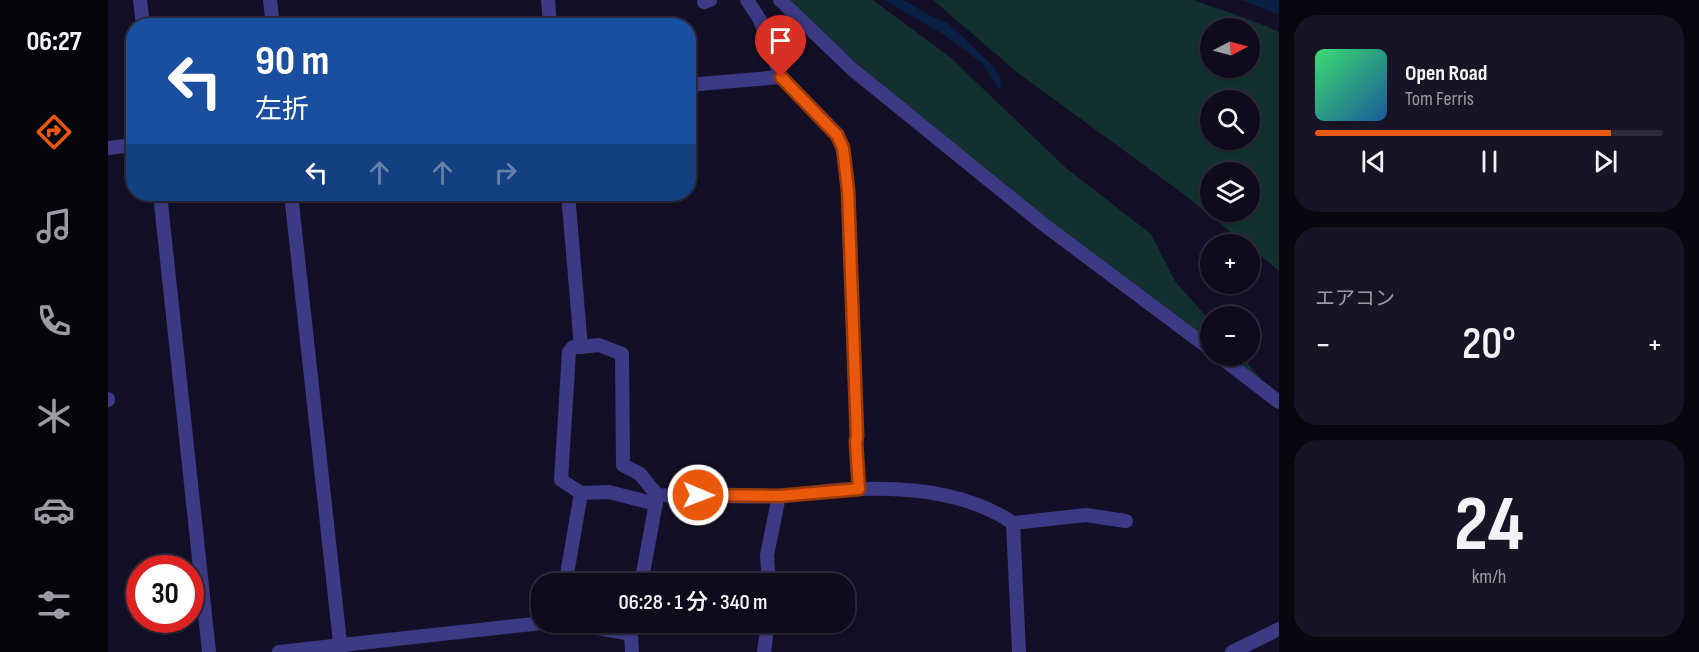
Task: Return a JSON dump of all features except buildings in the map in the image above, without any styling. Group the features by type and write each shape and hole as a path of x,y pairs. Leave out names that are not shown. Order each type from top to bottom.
{"street":[{"path":"140,0 141,18"},
{"path":"270,0 272,18"},
{"path":"548,0 549,18"},
{"path":"747,0 760,20 781,77 837,135 843,148 848,190 859,489"},
{"path":"780,0 852,69 1034,217 1200,342"},
{"path":"696,85 781,77"},
{"path":"108,148 126,146"},
{"path":"161,201 209,652"},
{"path":"292,201 340,649"},
{"path":"569,201 581,346"},
{"path":"643,573 657,499 640,474 622,465 622,354 599,345 573,347 569,352 561,480 580,493 609,492 657,499 779,496 859,489 922,492 952,496 998,512 1013,523 1086,515 1126,521"},
{"path":"1232,366 1279,402"},
{"path":"567,573 580,493"},
{"path":"768,573 767,555 779,496"},
{"path":"1013,523 1019,652"},
{"path":"279,652 340,649 531,625"},
{"path":"1232,652 1279,628"},
{"path":"632,633 632,652"},
{"path":"764,652 767,633"}],"green space":[{"path":"786,0 873,0 951,58 1066,168 1151,234 1175,281 1200,310 1200,338 950,146"},
{"path":"933,0 1194,0 1244,18 1200,18 1200,78 1260,78 1260,24 1279,32 1279,271 1260,255 1260,234 1233,234 1218,222 1260,222 1260,162 1200,162 1200,207 1018,73"},
{"path":"1236,366 1250,366 1274,394"}],"water":[{"path":"884,0 904,0 948,23 993,66 1000,78 999,89 982,63 943,34"},
{"path":"1240,0 1279,0 1279,14"}],"route":[{"path":"698,495 779,496 859,489 848,190 843,148 837,135 781,77"}]}
